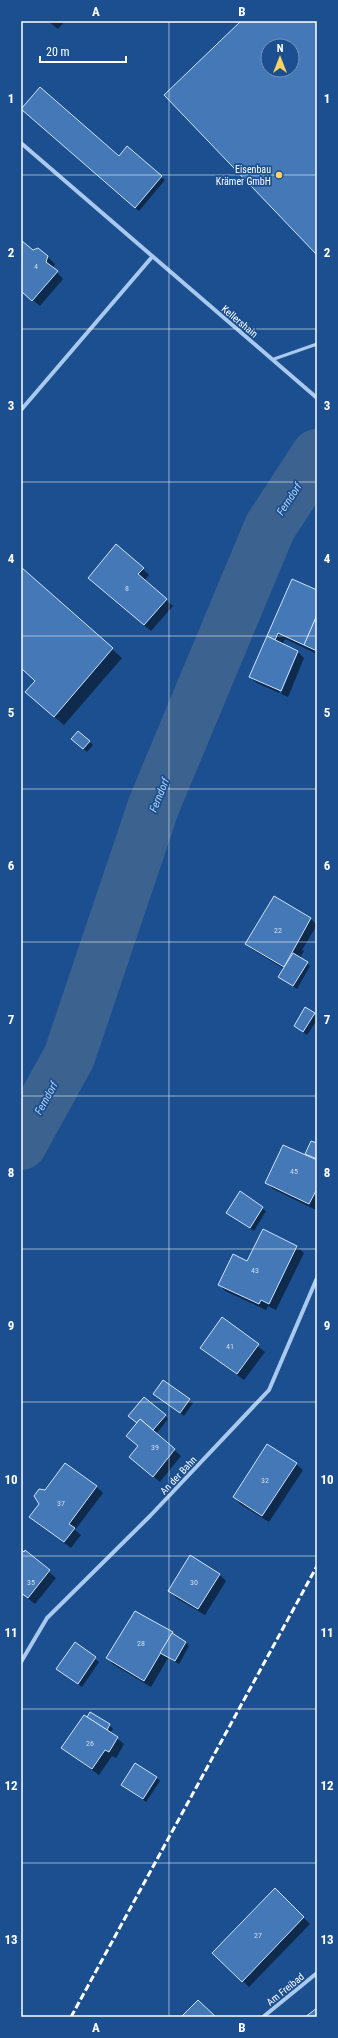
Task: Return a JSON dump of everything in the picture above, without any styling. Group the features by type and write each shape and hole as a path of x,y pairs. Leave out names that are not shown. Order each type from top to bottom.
{"street":[{"name":"Kellershain","path":"21,143 152,257 274,359 317,398"},
{"path":"21,410 152,257"},
{"name":"An der Bahn","path":"21,1662 47,1618 150,1516 269,1390 317,1278"},
{"name":"Am Freibad","path":"264,2017 317,1973"}],"lane":[{"path":"274,359 317,344"}],"building":[{"name":"Eisenbau Krämer GmbH","path":"241,21 317,21 317,255 164,95"},
{"path":"40,87 119,156 127,146 162,176 135,208 21,109"},
{"path":"22,241 33,250 38,248 48,256 46,262 58,271 32,301 21,291"},
{"path":"116,544 144,568 138,574 167,599 144,625 88,578"},
{"path":"21,567 113,648 54,717 25,692 35,681 21,668"},
{"path":"292,579 317,590 317,615 304,645 278,633 275,640 267,636"},
{"path":"317,615 317,651 304,645"},
{"path":"267,636 298,651 281,691 249,677"},
{"path":"78,731 90,741 83,749 71,739"},
{"path":"274,896 311,918 284,967 245,944"},
{"path":"293,953 308,962 293,986 278,977"},
{"path":"305,1007 315,1013 303,1032 294,1026"},
{"path":"311,1141 317,1143 317,1159 305,1154"},
{"path":"283,1145 317,1160 317,1189 309,1204 265,1183"},
{"path":"240,1191 263,1207 250,1228 226,1213"},
{"path":"263,1229 297,1246 269,1304 261,1300 259,1304 218,1285 233,1254 247,1261"},
{"path":"222,1317 259,1344 237,1374 200,1348"},
{"path":"163,1380 190,1399 180,1413 153,1394"},
{"path":"144,1397 166,1415 153,1430 140,1419 137,1423 128,1416"},
{"path":"140,1419 175,1449 153,1477 129,1457 138,1446 126,1436"},
{"path":"267,1444 297,1463 262,1516 233,1497"},
{"path":"65,1463 97,1486 69,1524 75,1528 64,1542 29,1517 39,1504 34,1496 39,1489 45,1490"},
{"path":"21,1549 24,1552 25,1550 50,1570 28,1598 21,1593"},
{"path":"190,1555 220,1574 198,1609 168,1591"},
{"path":"135,1611 173,1632 144,1681 106,1658"},
{"path":"172,1633 186,1642 175,1661 160,1653"},
{"path":"75,1642 96,1657 78,1684 56,1669"},
{"path":"90,1712 110,1724 107,1730 87,1717"},
{"path":"84,1715 118,1737 109,1752 105,1750 92,1769 61,1748"},
{"path":"135,1763 157,1777 143,1799 121,1785"},
{"path":"275,1888 304,1917 242,1982 212,1953"},
{"path":"198,2000 216,2017 181,2017"},
{"path":"317,2008 317,2017 305,2017"}],"waterway":[{"name":"Ferndorf","path":"21,1144 69,1057 154,805 270,527 317,455"}],"railway":[{"path":"71,2017 317,1566"}],"place":[{"name":"Eisenbau Krämer GmbH","path":"279,175"}]}
